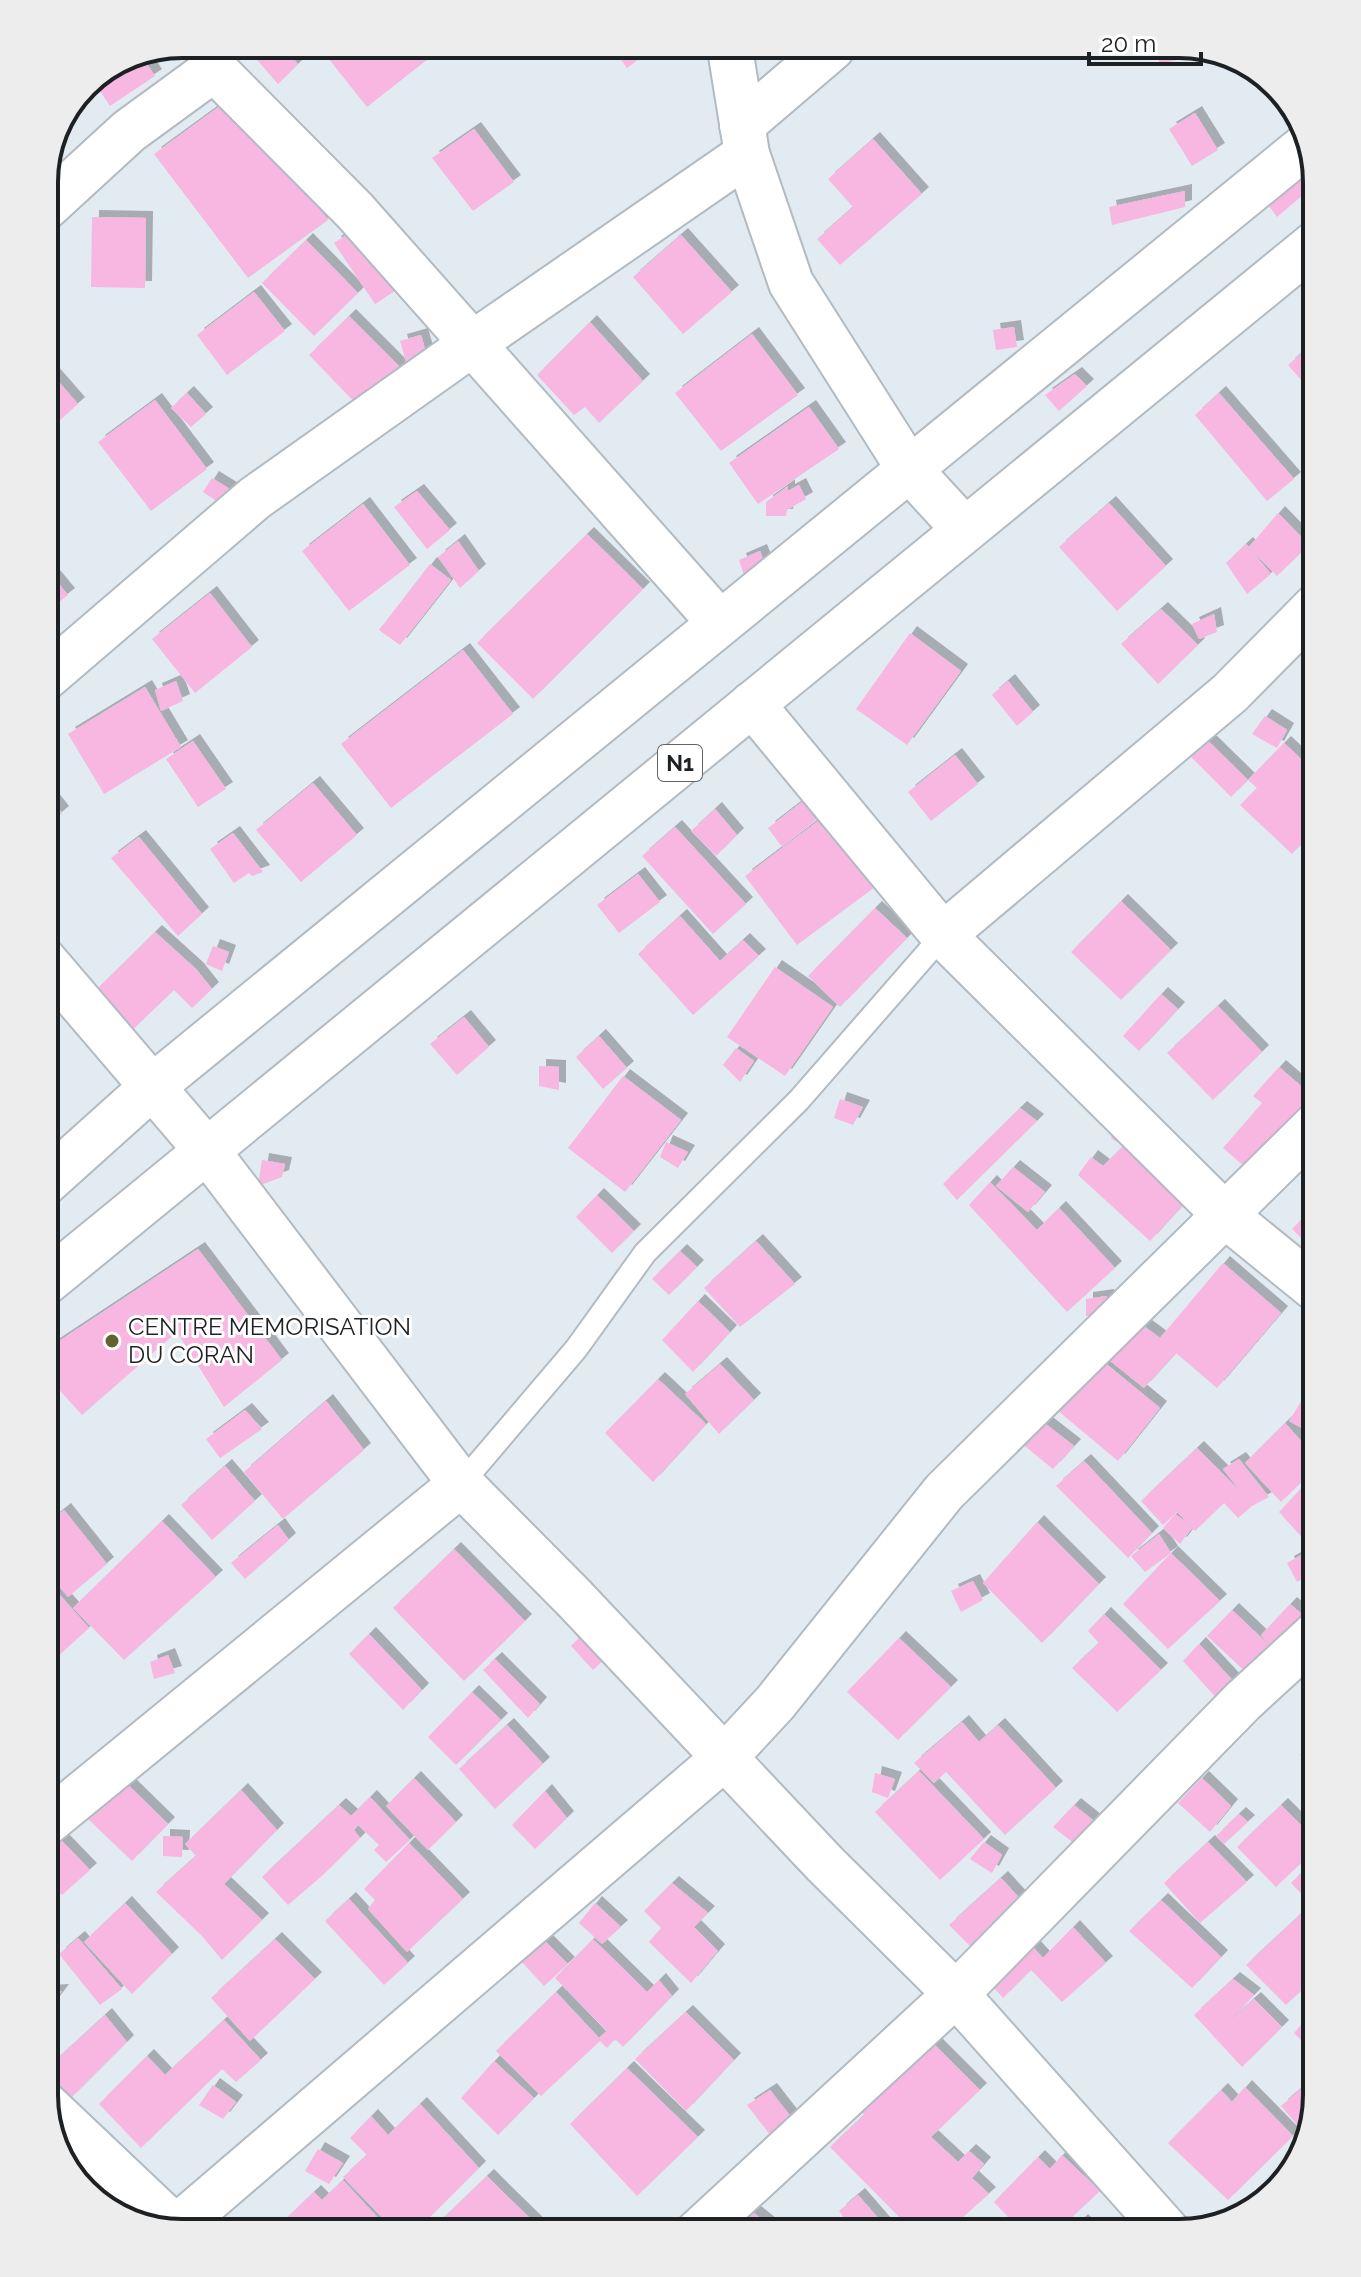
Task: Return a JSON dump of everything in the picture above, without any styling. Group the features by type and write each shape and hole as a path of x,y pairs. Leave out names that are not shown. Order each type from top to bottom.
{"main road":[{"path":"731,58 744,140 791,283 909,469 964,529"},
{"path":"58,667 255,498 472,344 744,140 822,58"},
{"path":"58,196 129,131 214,69 355,211 720,623"},
{"path":"58,1171 152,1087 1299,151"},
{"name":"N1","path":"58,1273 1303,253"},
{"path":"943,935 1230,693 1303,619"},
{"path":"752,704 943,935 1226,1216 1303,1279"},
{"path":"58,976 208,1152 461,1484 574,1598 825,1864 956,1994 1157,2219"},
{"path":"189,2219 724,1758 775,1703 944,1492 1303,1138"},
{"path":"58,1814 461,1484"},
{"path":"712,2219 956,1994 1243,1701 1303,1646"},
{"path":"60,2119 163,2218"}],"lane":[{"path":"461,1484 576,1349 645,1253 799,1100 943,935"}],"building":[{"path":"255,58 293,58 298,64 278,84"},
{"path":"328,58 428,59 367,107"},
{"path":"620,58 640,58 627,68"},
{"path":"1158,58 1177,60 1160,64"},
{"path":"146,64 155,76 110,106 99,90 113,79"},
{"path":"235,95 328,220 248,278 154,154"},
{"path":"1195,113 1218,150 1192,166 1169,129"},
{"path":"474,129 514,182 473,211 432,158"},
{"path":"873,139 922,194 840,265 817,239 853,207 828,179"},
{"path":"1302,169 1303,195 1277,217 1266,202"},
{"path":"1185,191 1185,207 1112,225 1109,207"},
{"path":"92,217 146,218 145,288 91,287"},
{"path":"360,226 401,287 375,304 334,243"},
{"path":"681,235 732,292 683,334 633,277"},
{"path":"306,240 358,293 314,336 262,283"},
{"path":"254,292 285,331 227,375 197,335"},
{"path":"349,316 406,373 365,413 309,355"},
{"path":"590,322 643,381 599,423 585,407 574,415 537,375"},
{"path":"1014,327 1017,347 996,350 993,330"},
{"path":"752,334 798,395 721,451 675,393"},
{"path":"421,335 427,356 406,362 400,341"},
{"path":"1303,352 1303,382 1288,365"},
{"path":"1075,374 1087,386 1059,411 1045,395"},
{"path":"58,381 78,404 58,422"},
{"path":"187,393 206,414 191,427 171,408"},
{"path":"1219,393 1294,479 1267,501 1195,415"},
{"path":"155,400 207,469 151,511 98,442"},
{"path":"809,407 839,449 758,504 729,463"},
{"path":"212,478 233,491 224,506 203,492"},
{"path":"799,485 806,499 787,510 786,516 766,516 766,502 788,486 788,491"},
{"path":"417,491 450,530 427,549 394,507"},
{"path":"1109,503 1166,566 1117,611 1059,547"},
{"path":"363,504 410,565 349,611 302,551"},
{"path":"1278,513 1303,539 1303,551 1277,576 1251,550 1271,574 1247,594 1226,563 1246,544 1249,547"},
{"path":"587,534 643,589 533,699 477,643"},
{"path":"458,541 479,571 460,588 438,557"},
{"path":"760,551 767,569 745,578 739,560"},
{"path":"430,564 451,580 400,645 379,630"},
{"path":"58,583 68,595 58,603"},
{"path":"210,593 252,647 195,693 152,639"},
{"path":"1161,609 1198,645 1158,684 1121,644"},
{"path":"1214,614 1217,632 1199,639 1192,624"},
{"path":"910,633 961,671 907,745 856,709"},
{"path":"463,650 513,714 391,808 341,744"},
{"path":"176,681 183,701 161,711 155,690"},
{"path":"1008,681 1033,712 1017,726 992,695"},
{"path":"145,687 181,747 104,794 68,734"},
{"path":"1265,716 1287,730 1277,748 1252,734"},
{"path":"1202,735 1248,780 1231,797 1186,752"},
{"path":"193,741 226,789 198,807 166,759"},
{"path":"1284,743 1303,761 1303,843 1292,854 1240,805 1257,788 1248,780"},
{"path":"955,755 978,784 931,821 908,792"},
{"path":"313,783 357,835 301,882 256,830"},
{"path":"803,801 816,820 782,847 768,828"},
{"path":"715,809 737,835 716,856 691,831"},
{"path":"822,818 875,887 797,945 745,876"},
{"path":"675,827 746,904 713,934 642,856"},
{"path":"233,833 263,872 252,876 249,873 234,883 210,849"},
{"path":"139,837 202,914 178,936 111,858"},
{"path":"638,874 660,902 619,933 597,905"},
{"path":"1121,901 1171,950 1121,1000 1071,952"},
{"path":"875,908 907,938 840,1007 808,976"},
{"path":"680,916 720,961 743,940 759,956 693,1015 638,954"},
{"path":"155,932 196,969 212,989 192,1008 174,990 123,1039 83,1003"},
{"path":"213,946 229,952 222,971 206,964"},
{"path":"775,967 833,1007 785,1076 727,1037"},
{"path":"1161,994 1178,1009 1139,1051 1123,1036"},
{"path":"1218,1006 1262,1052 1213,1100 1167,1053"},
{"path":"464,1017 489,1047 457,1075 430,1044"},
{"path":"599,1036 627,1068 603,1089 576,1057"},
{"path":"736,1048 754,1061 740,1082 723,1065"},
{"path":"539,1066 559,1067 559,1090 539,1086"},
{"path":"1279,1067 1303,1088 1303,1114 1252,1173 1223,1148 1262,1103 1253,1096"},
{"path":"623,1076 681,1120 625,1192 568,1148"},
{"path":"840,1099 863,1107 853,1125 834,1118"},
{"path":"1020,1108 1037,1121 957,1200 943,1184"},
{"path":"1116,1128 1192,1195 1150,1241 1078,1175 1091,1157 1103,1166 1123,1146 1111,1138"},
{"path":"666,1142 688,1152 678,1168 660,1157"},
{"path":"262,1160 285,1164 282,1177 258,1186"},
{"path":"1013,1167 1045,1192 1028,1212 996,1186"},
{"path":"990,1182 1037,1230 1059,1208 1115,1268 1067,1312 969,1205"},
{"path":"597,1195 634,1231 612,1253 576,1217"},
{"path":"1303,1218 1303,1240 1292,1229"},
{"path":"756,1241 795,1284 740,1327 704,1288"},
{"name":"CENTRE MEMORISATION DU CORAN","path":"198,1249 282,1360 224,1407 177,1332 82,1415 58,1388 58,1342"},
{"path":"680,1251 697,1267 669,1295 652,1279"},
{"path":"1223,1263 1281,1313 1217,1388 1176,1353 1144,1388 1103,1355 1133,1318 1160,1338"},
{"path":"1107,1296 1107,1313 1086,1316 1086,1299"},
{"path":"698,1301 730,1332 693,1372 662,1340"},
{"path":"1099,1358 1160,1408 1118,1461 1057,1410"},
{"path":"720,1364 754,1400 719,1434 685,1394"},
{"path":"658,1379 706,1424 653,1482 605,1433"},
{"path":"1303,1398 1303,1428 1289,1421"},
{"path":"326,1401 364,1450 283,1519 244,1472"},
{"path":"245,1410 262,1429 220,1458 206,1439"},
{"path":"1042,1421 1074,1446 1053,1469 1021,1443"},
{"path":"1285,1423 1303,1443 1303,1481 1281,1502 1245,1463"},
{"path":"1197,1448 1240,1491 1223,1469 1239,1459 1269,1497 1238,1518 1224,1503 1195,1531 1192,1528 1180,1544 1163,1528 1175,1514 1188,1523 1177,1512 1179,1510 1163,1525 1141,1501"},
{"path":"1084,1461 1152,1533 1128,1558 1056,1486"},
{"path":"225,1466 255,1501 212,1540 181,1505"},
{"path":"1303,1486 1303,1539 1279,1512"},
{"path":"64,1510 107,1564 68,1597 58,1585 58,1515"},
{"path":"162,1521 216,1577 124,1660 73,1608"},
{"path":"1037,1522 1099,1584 1042,1643 983,1583"},
{"path":"278,1525 289,1540 245,1579 231,1563"},
{"path":"1159,1534 1171,1553 1145,1572 1131,1556"},
{"path":"454,1549 525,1621 464,1681 393,1608"},
{"path":"1171,1553 1220,1601 1168,1649 1123,1604"},
{"path":"1303,1554 1303,1578 1297,1582 1287,1563"},
{"path":"973,1581 983,1600 961,1612 951,1591"},
{"path":"58,1593 89,1628 58,1656"},
{"path":"1290,1604 1303,1615 1250,1676 1207,1636 1232,1610 1271,1647 1261,1635"},
{"path":"1104,1614 1161,1670 1117,1712 1072,1668 1099,1643 1088,1631"},
{"path":"591,1626 613,1651 593,1670 571,1646"},
{"path":"369,1634 422,1690 403,1710 349,1654"},
{"path":"899,1638 951,1687 898,1740 847,1692"},
{"path":"1199,1644 1236,1684 1219,1701 1183,1661"},
{"path":"168,1655 175,1673 154,1679 150,1662"},
{"path":"495,1659 540,1704 528,1718 483,1670"},
{"path":"472,1692 501,1720 456,1765 428,1737"},
{"path":"962,1722 979,1742 998,1725 1056,1788 1005,1835 946,1772 934,1783 914,1763"},
{"path":"507,1725 543,1764 495,1809 459,1769"},
{"path":"919,1771 984,1839 940,1880 875,1812"},
{"path":"875,1773 895,1779 888,1798 872,1792"},
{"path":"414,1778 456,1822 428,1850 386,1806"},
{"path":"1202,1778 1231,1806 1210,1832 1178,1803"},
{"path":"123,1780 168,1824 132,1861 86,1817"},
{"path":"241,1790 277,1830 224,1884 262,1920 222,1960 156,1892 196,1856 185,1844"},
{"path":"545,1791 567,1818 535,1849 512,1825"},
{"path":"370,1797 410,1840 386,1862 374,1850 379,1845 358,1825 354,1830 360,1838 288,1905 262,1877 339,1805 351,1816"},
{"path":"1074,1805 1100,1826 1080,1848 1053,1827"},
{"path":"1281,1805 1303,1827 1303,1861 1276,1887 1237,1847"},
{"path":"1239,1814 1248,1822 1224,1844 1216,1836"},
{"path":"163,1836 183,1837 182,1857 163,1856"},
{"path":"58,1839 90,1870 62,1895 58,1891"},
{"path":"984,1842 1002,1855 992,1873 970,1859"},
{"path":"1208,1842 1247,1882 1200,1923 1164,1883"},
{"path":"409,1843 463,1899 407,1952 368,1909 375,1900 364,1889"},
{"path":"1303,1871 1303,1896 1291,1883"},
{"path":"1001,1878 1023,1902 974,1950 949,1925"},
{"path":"672,1883 708,1913 694,1927 718,1951 691,1983 649,1942 661,1928 644,1911"},
{"path":"349,1899 408,1963 384,1985 325,1921"},
{"path":"1161,1900 1221,1957 1192,1988 1129,1931"},
{"path":"125,1903 172,1954 132,1994 84,1942"},
{"path":"595,1903 621,1927 602,1944 579,1923"},
{"path":"1303,1912 1303,1989 1286,2005 1246,1965"},
{"path":"1073,1927 1106,1963 1062,2002 1031,1970 1003,1998 989,1982 1029,1943 1043,1958"},
{"path":"540,1936 568,1964 544,1986 519,1959"},
{"path":"78,1938 122,1989 100,2005 59,1954"},
{"path":"275,1939 315,1979 250,2041 211,1998"},
{"path":"593,1939 647,1992 659,1980 672,1996 623,2047 615,2039 607,2048 600,2041 541,2096 496,2051 556,1992 599,2038 607,2031 555,1978"},
{"path":"1233,1979 1254,1995 1229,2021 1254,1999 1282,2027 1242,2067 1194,2015"},
{"path":"686,2012 734,2060 686,2111 635,2059"},
{"path":"105,2015 127,2042 70,2099 58,2086 58,2058"},
{"path":"224,2020 261,2060 236,2082 222,2069 141,2148 99,2104 147,2056 165,2075"},
{"path":"1303,2023 1303,2042 1294,2033"},
{"path":"935,2045 980,2090 931,2137 958,2162 969,2151 984,2164 972,2178 989,2194 961,2219 901,2219 830,2147 864,2115 862,2112"},
{"path":"494,2061 534,2098 498,2135 461,2098"},
{"path":"627,2068 698,2137 637,2196 570,2124"},
{"path":"213,2085 236,2102 223,2119 199,2105"},
{"path":"1245,2087 1293,2136 1228,2200 1168,2143 1221,2090 1232,2102"},
{"path":"1303,2087 1299,2127 1281,2106"},
{"path":"770,2090 794,2121 774,2140 747,2105"},
{"path":"420,2104 479,2168 428,2219 384,2219 343,2177 367,2155 350,2138 371,2116 388,2135"},
{"path":"318,2149 343,2163 329,2184 305,2171"},
{"path":"1062,2155 1100,2191 1070,2219 1010,2219 994,2202 1038,2157 1050,2169"},
{"path":"487,2176 531,2219 442,2219"},
{"path":"343,2180 379,2219 286,2219 314,2192 322,2200"},
{"path":"858,2195 879,2219 845,2219 839,2211"},
{"path":"749,2209 762,2219 741,2219"}],"place":[{"name":"CENTRE MEMORISATION DU CORAN","path":"112,1341"}]}
